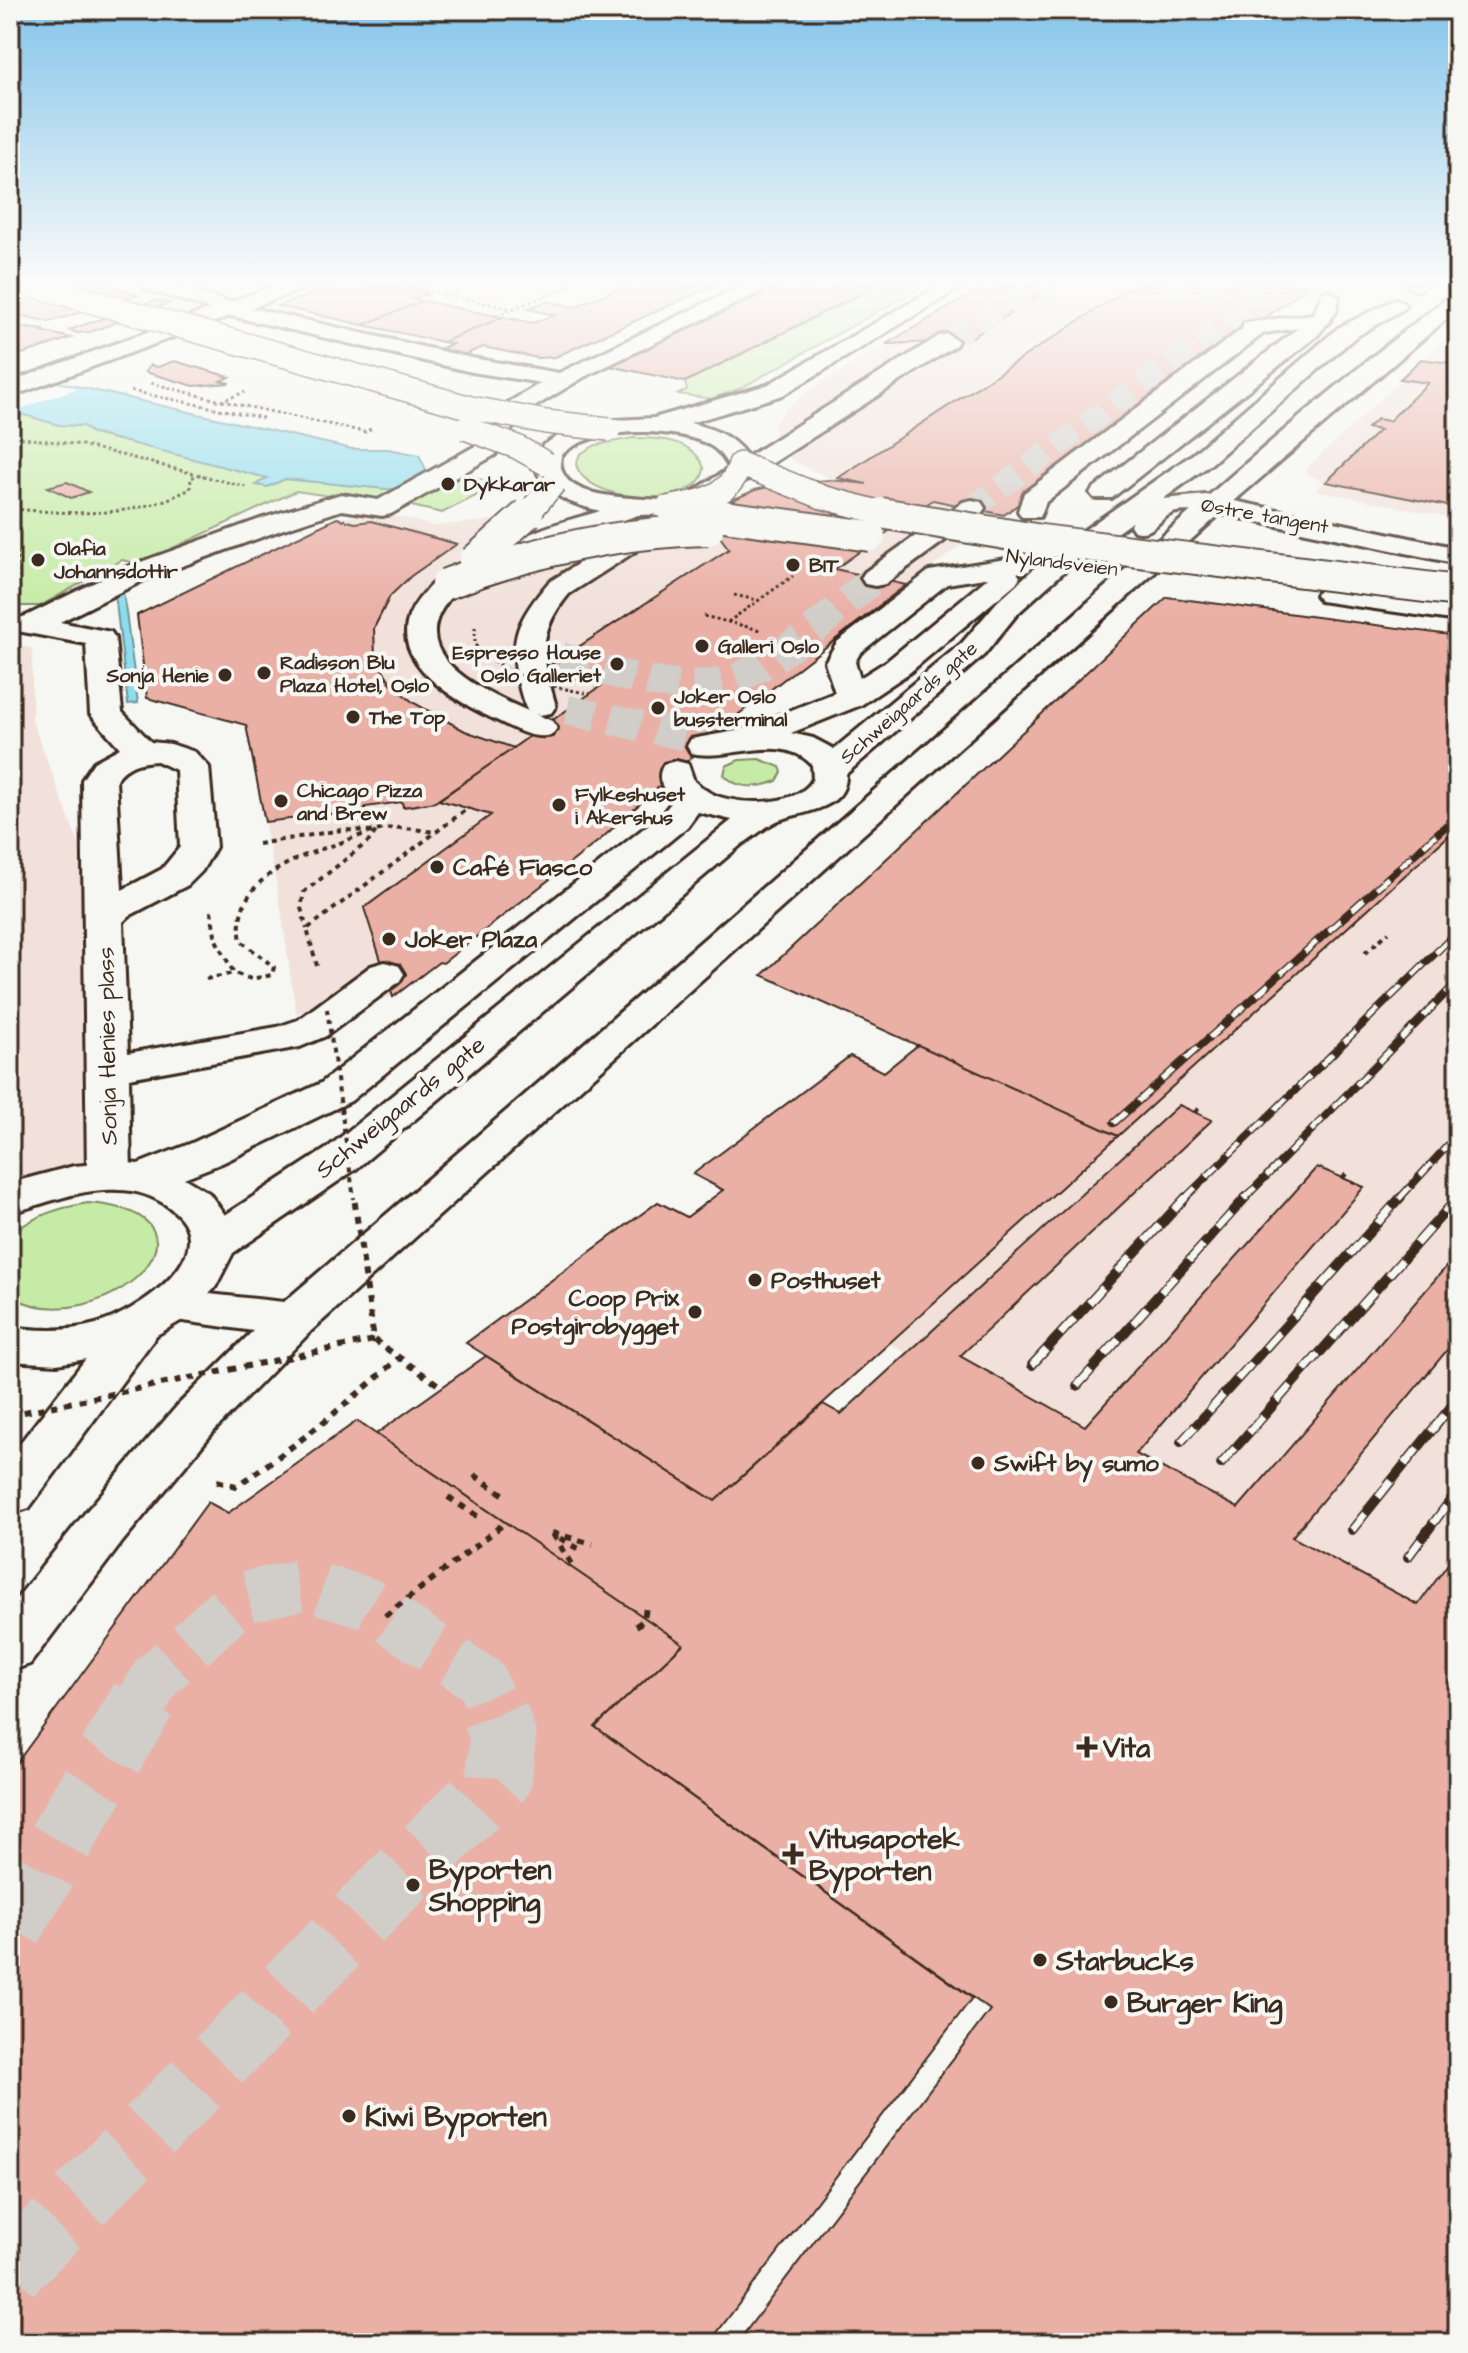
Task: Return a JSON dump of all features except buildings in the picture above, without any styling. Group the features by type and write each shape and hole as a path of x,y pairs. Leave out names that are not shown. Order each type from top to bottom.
{"main road":[{"name":"Nylandsveien","path":"350,395 474,431 517,447 590,500 1458,612"},
{"name":"Nylandsveien","path":"422,395 546,422 609,429"},
{"path":"20,613 341,502 382,508 486,450 512,410 537,395"},
{"path":"638,425 711,411 760,395"},
{"path":"739,443 772,395"},
{"path":"560,709 528,663 527,645 538,610 559,588 862,395"},
{"path":"1055,534 1027,506 1168,395"},
{"name":"Schweigaards gate","path":"753,737 850,698 898,667 1101,495 1228,395"},
{"name":"Schweigaards gate","path":"831,770 973,649 1007,608 1060,560 1168,482 1215,485 1293,395"},
{"path":"10,1648 104,1527 196,1418 294,1319 542,1104 1215,485 1332,395"},
{"name":"Nylandsveien","path":"551,473 549,454 557,445 586,433 638,425 692,431 719,441 739,443 826,501 922,521 1064,543 1458,591"},
{"name":"Nylandsveien","path":"666,508 720,494 733,482 739,443"},
{"path":"551,473 517,526 446,584 429,603 421,625 424,651 439,675 461,691 490,703 560,709"},
{"path":"1101,495 1133,484 1168,482"},
{"name":"Østre tangent","path":"973,649 1077,580 1158,510 1188,502 1215,485 1458,534"},
{"name":"Østre tangent","path":"1215,485 1458,556"},
{"path":"446,584 511,558 542,539 635,507"},
{"path":"875,578 972,508"},
{"path":"511,558 642,532 837,532"},
{"path":"850,698 840,662 848,648 930,582 962,573 1019,565"},
{"path":"20,613 100,638 106,714 143,753"},
{"path":"527,645 561,657"},
{"name":"Schweigaards gate","path":"10,1199 54,1183 125,1177 207,1153 336,1092 675,820 684,785 714,807 741,812 791,807 823,792 830,781 831,770 822,757 805,747 753,737 709,743"},
{"name":"Sonja Henies plass","path":"107,918 116,908 175,877 189,863 198,847 192,767 176,754 143,753 111,764 99,780 107,918 104,978 108,1069 125,1177"},
{"name":"Schweigaards gate","path":"211,1246 341,1159 718,847 769,811"},
{"path":"108,1069 286,1038 312,1028 385,974"},
{"path":"10,1494 154,1317 200,1277 211,1246 207,1220 192,1201 170,1187 125,1177"},
{"path":"10,1344 32,1348 97,1342 154,1317 294,1319"}],"path":[{"path":"149,395 263,418"},
{"path":"221,401 365,432 378,425"},
{"path":"20,613 12,436 82,445 245,486"},
{"path":"14,509 108,515 178,496 190,489 191,478 202,474"},
{"path":"728,622 793,576"},
{"path":"734,595 758,600"},
{"path":"704,616 760,630"},
{"path":"475,624 475,645 494,663 532,679 560,709"},
{"path":"307,929 468,808"},
{"path":"206,979 234,973 251,979 272,975 276,971 241,941 238,925 250,891 261,879 300,856 376,831 394,828 437,832"},
{"path":"258,844 341,830 376,831"},
{"path":"317,969 301,908 304,892 369,841 376,831"},
{"path":"198,905 213,914 216,940 234,973"},
{"path":"1365,953 1389,932"},
{"path":"324,995 374,1340 443,1388"},
{"path":"1195,1112 1201,1107"},
{"path":"1343,1178 1349,1170"},
{"path":"10,1415 374,1340"},
{"path":"205,1478 236,1486 355,1397 399,1358"},
{"path":"474,1475 506,1496"},
{"path":"448,1497 480,1518"},
{"path":"385,1616 505,1523"},
{"path":"552,1533 593,1544"},
{"path":"552,1533 584,1552"},
{"path":"552,1533 572,1564"},
{"path":"636,1626 644,1620 646,1607"}],"shaded area":[{"path":"804,395 1164,395 906,585 739,714 601,839 443,963 439,962 393,997 296,1013 280,903 246,726 147,698 137,615 337,518 383,513 434,526 491,520 589,549 694,538 744,541 833,480 790,459 774,441 774,424 786,408"},
{"path":"1385,395 1458,395 1458,519 1315,490 1325,482 1304,473"},
{"path":"10,642 32,649 32,721 107,918 109,1175 10,1199"},
{"path":"1458,802 1458,1651 890,1344 1119,1137 1095,1125"}],"green space":[{"path":"683,395 723,395 712,399"},
{"path":"10,413 59,425 83,426 93,434 254,472 268,478 257,484 267,487 285,479 397,490 370,502 296,491 139,564 122,560 40,606 10,606"},
{"path":"633,438 674,442 692,451 704,468 698,482 684,491 643,497 600,488 584,478 576,464 580,454 596,445"},
{"path":"457,475 493,482 496,486 442,513 403,504"},
{"path":"759,759 780,767 782,772 777,781 749,786 736,783 724,775 726,766 739,760"},
{"path":"88,1203 132,1213 153,1230 155,1251 141,1273 116,1292 83,1305 46,1307 10,1296 10,1235 47,1213"}],"water":[{"path":"10,395 114,395 352,449 388,449 419,455 428,474 397,490 285,479 267,487 256,485 267,478 92,433 83,426 59,425 10,411"},
{"path":"123,590 138,703 128,704 115,594"}],"pier":[{"path":"10,395 59,395 10,413"}],"tunnel":[{"path":"972,508 1127,395"},
{"path":"561,657 641,680 683,685 724,682 742,676 782,652 875,578"},
{"path":"567,710 709,741"},
{"path":"142,1702 156,1677 241,1598 304,1584 367,1603 482,1681 490,1702"},
{"path":"10,1927 143,1700"},
{"path":"10,2271 499,1778 503,1736 489,1700"}],"railway":[{"path":"1114,1123 1458,815"},
{"path":"1186,1197 1458,931"},
{"path":"1244,1199 1458,981"},
{"path":"1399,1199 1458,1134"},
{"path":"1032,1365 1186,1197"},
{"path":"1077,1386 1246,1197"},
{"path":"1181,1442 1401,1197"},
{"path":"1221,1464 1458,1197 1456,1199"},
{"path":"1352,1530 1458,1398"},
{"path":"1408,1557 1458,1490"}],"place":[{"name":"Dykkarar","path":"448,484"},
{"name":"Olafia Johannsdottir","path":"38,560"},
{"name":"BIT","path":"793,565"},
{"name":"Galleri Oslo","path":"702,646"},
{"name":"Espresso House Oslo Galleriet","path":"617,664"},
{"name":"Radisson Blu Plaza Hotel, Oslo","path":"264,673"},
{"name":"Sonja Henie","path":"225,675"},
{"name":"Joker Oslo bussterminal","path":"658,708"},
{"name":"The Top","path":"353,717"},
{"name":"Chicago Pizza and Brew","path":"281,801"},
{"name":"Fylkeshuset i Akershus","path":"559,805"},
{"name":"Café Fiasco","path":"437,867"},
{"name":"Joker Plaza","path":"389,939"},
{"name":"Posthuset","path":"755,1280"},
{"name":"Coop Prix Postgirobygget","path":"695,1312"},
{"name":"Swift by sumo","path":"978,1463"},
{"name":"Vita","path":"1087,1747"},
{"name":"Vitusapotek Byporten","path":"793,1854"},
{"name":"Byporten Shopping","path":"413,1885"},
{"name":"Starbucks","path":"1040,1960"},
{"name":"Burger King","path":"1111,2002"},
{"name":"Kiwi Byporten","path":"349,2116"}]}
